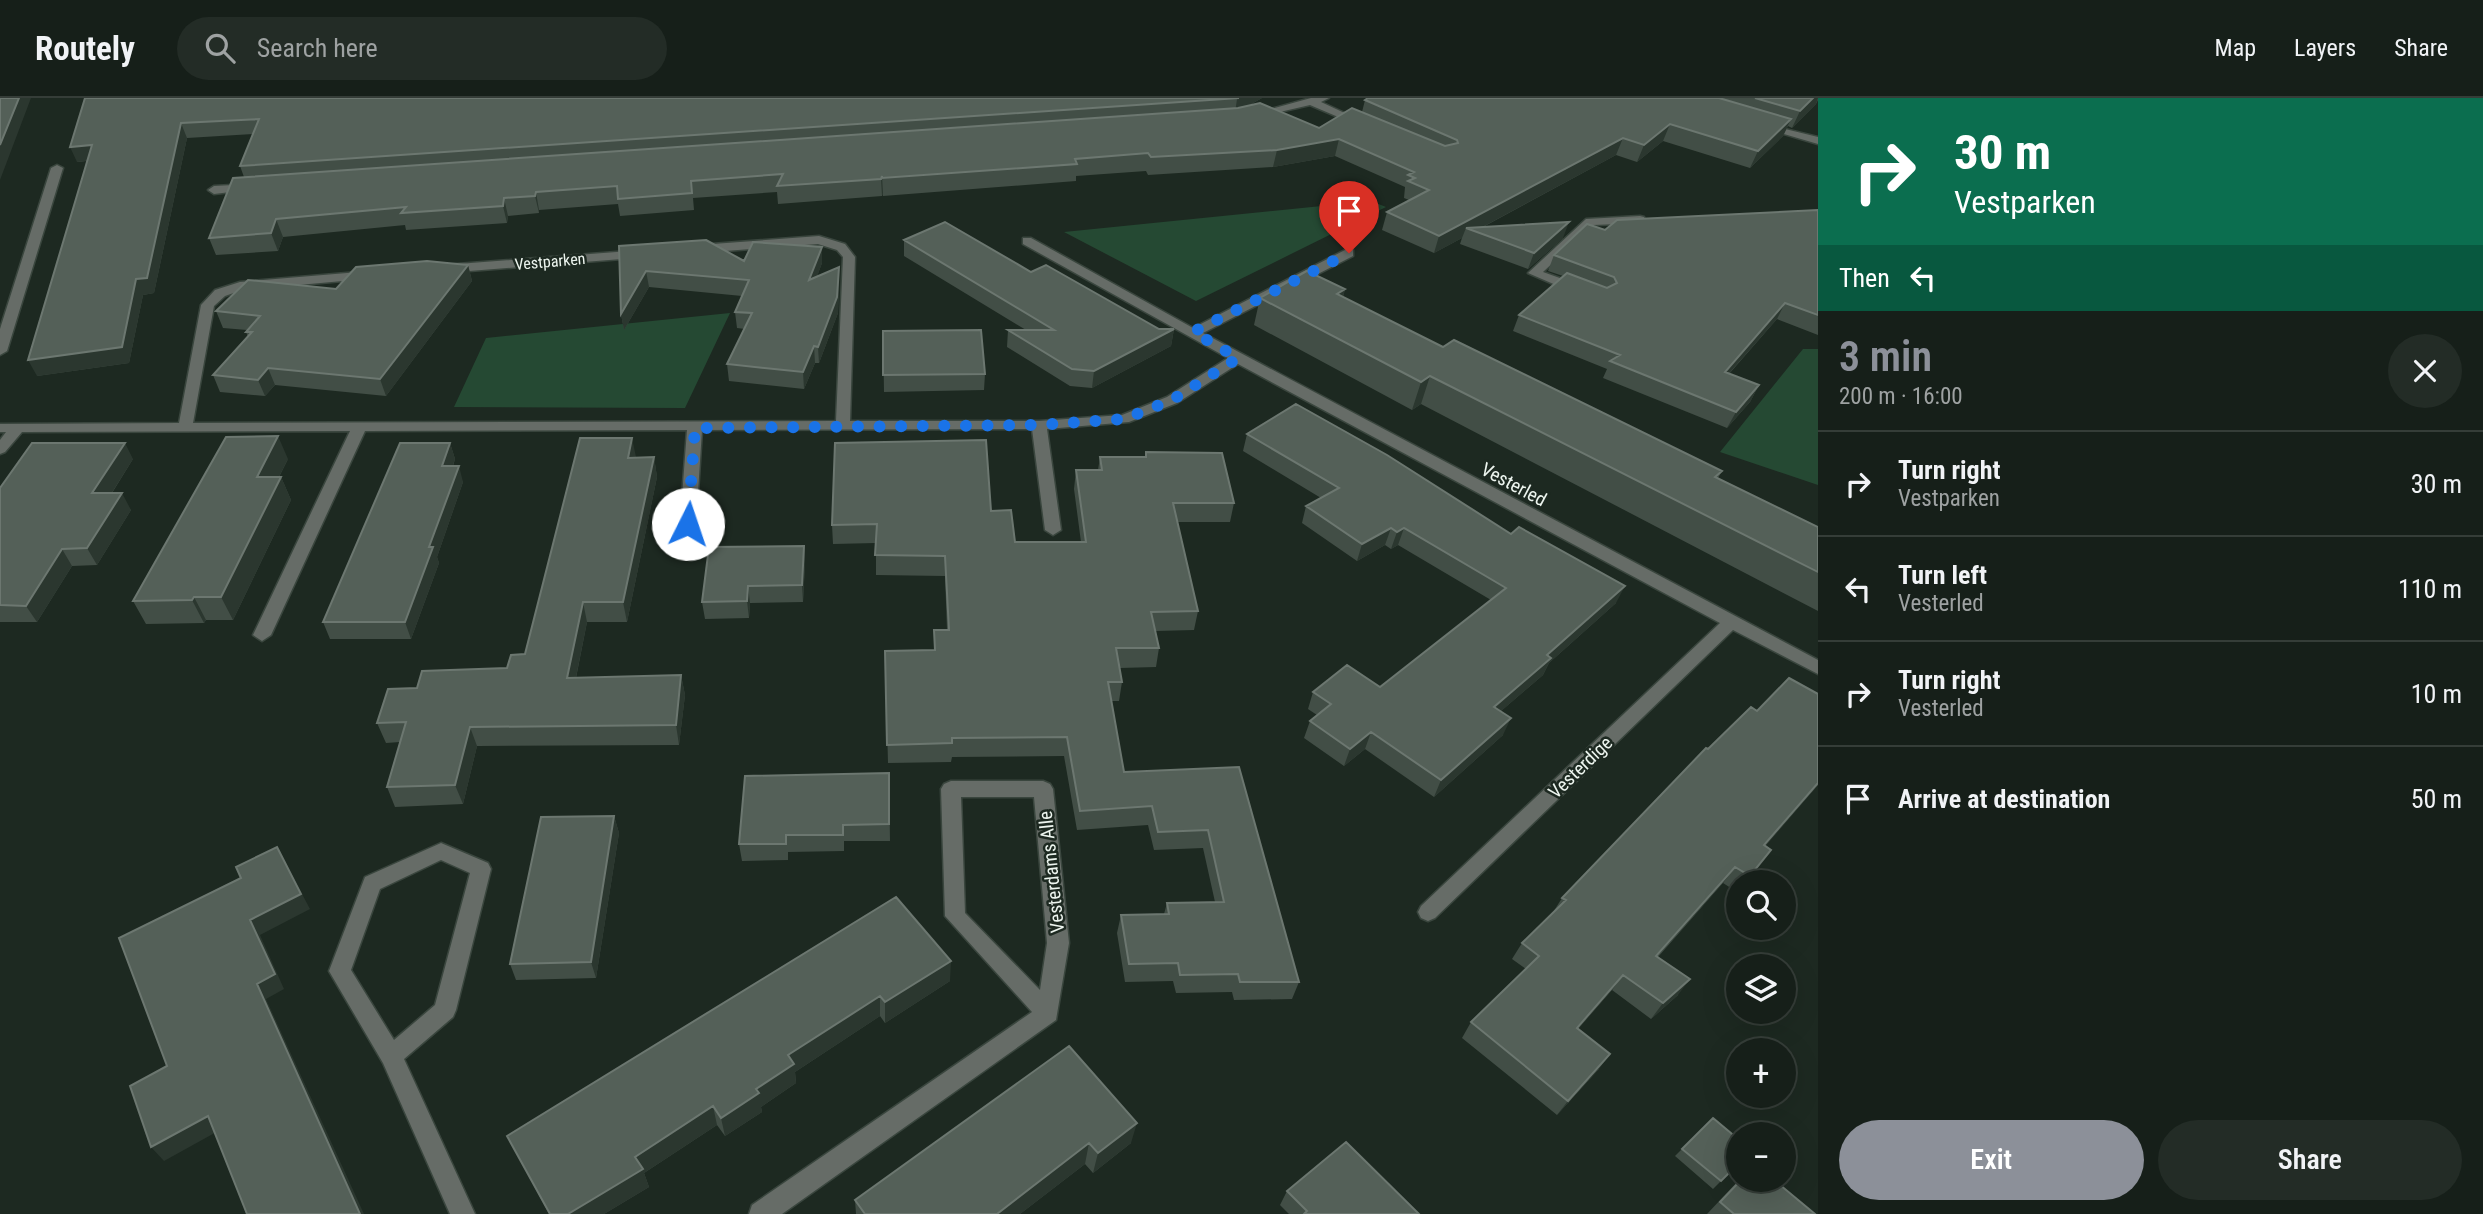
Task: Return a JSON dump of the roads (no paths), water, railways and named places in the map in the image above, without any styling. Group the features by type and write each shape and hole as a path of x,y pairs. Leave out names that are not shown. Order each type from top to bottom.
{"street":[{"path":"1235,118 1319,100 1374,128"},
{"path":"1756,123 1813,140 1818,129"},
{"path":"0,351 57,168"},
{"path":"214,190 270,186"},
{"path":"1589,294 1534,274 1590,222 1657,219"},
{"path":"681,251 819,240 841,247 849,257 843,426"},
{"name":"Vesterled","path":"1027,241 1238,358 1818,668"},
{"name":"Vestparken","path":"433,270 653,253"},
{"path":"1193,332 1349,253"},
{"path":"185,429 208,305 220,293 240,286 391,274"},
{"path":"0,428 1039,425 1124,419 1172,400 1238,358"},
{"path":"1039,425 1053,530"},
{"path":"0,449 18,428"},
{"path":"262,635 359,428"},
{"path":"688,524 695,428"},
{"name":"Vesterdige","path":"1428,912 1732,621"},
{"name":"Vesterdams Alle","path":"951,789 1043,789 1058,943 1048,1013 955,916 951,789"},
{"path":"391,1056 445,1010 481,869 442,851 372,883 340,971 391,1056 463,1214"},
{"path":"761,1214 1048,1013"}]}
